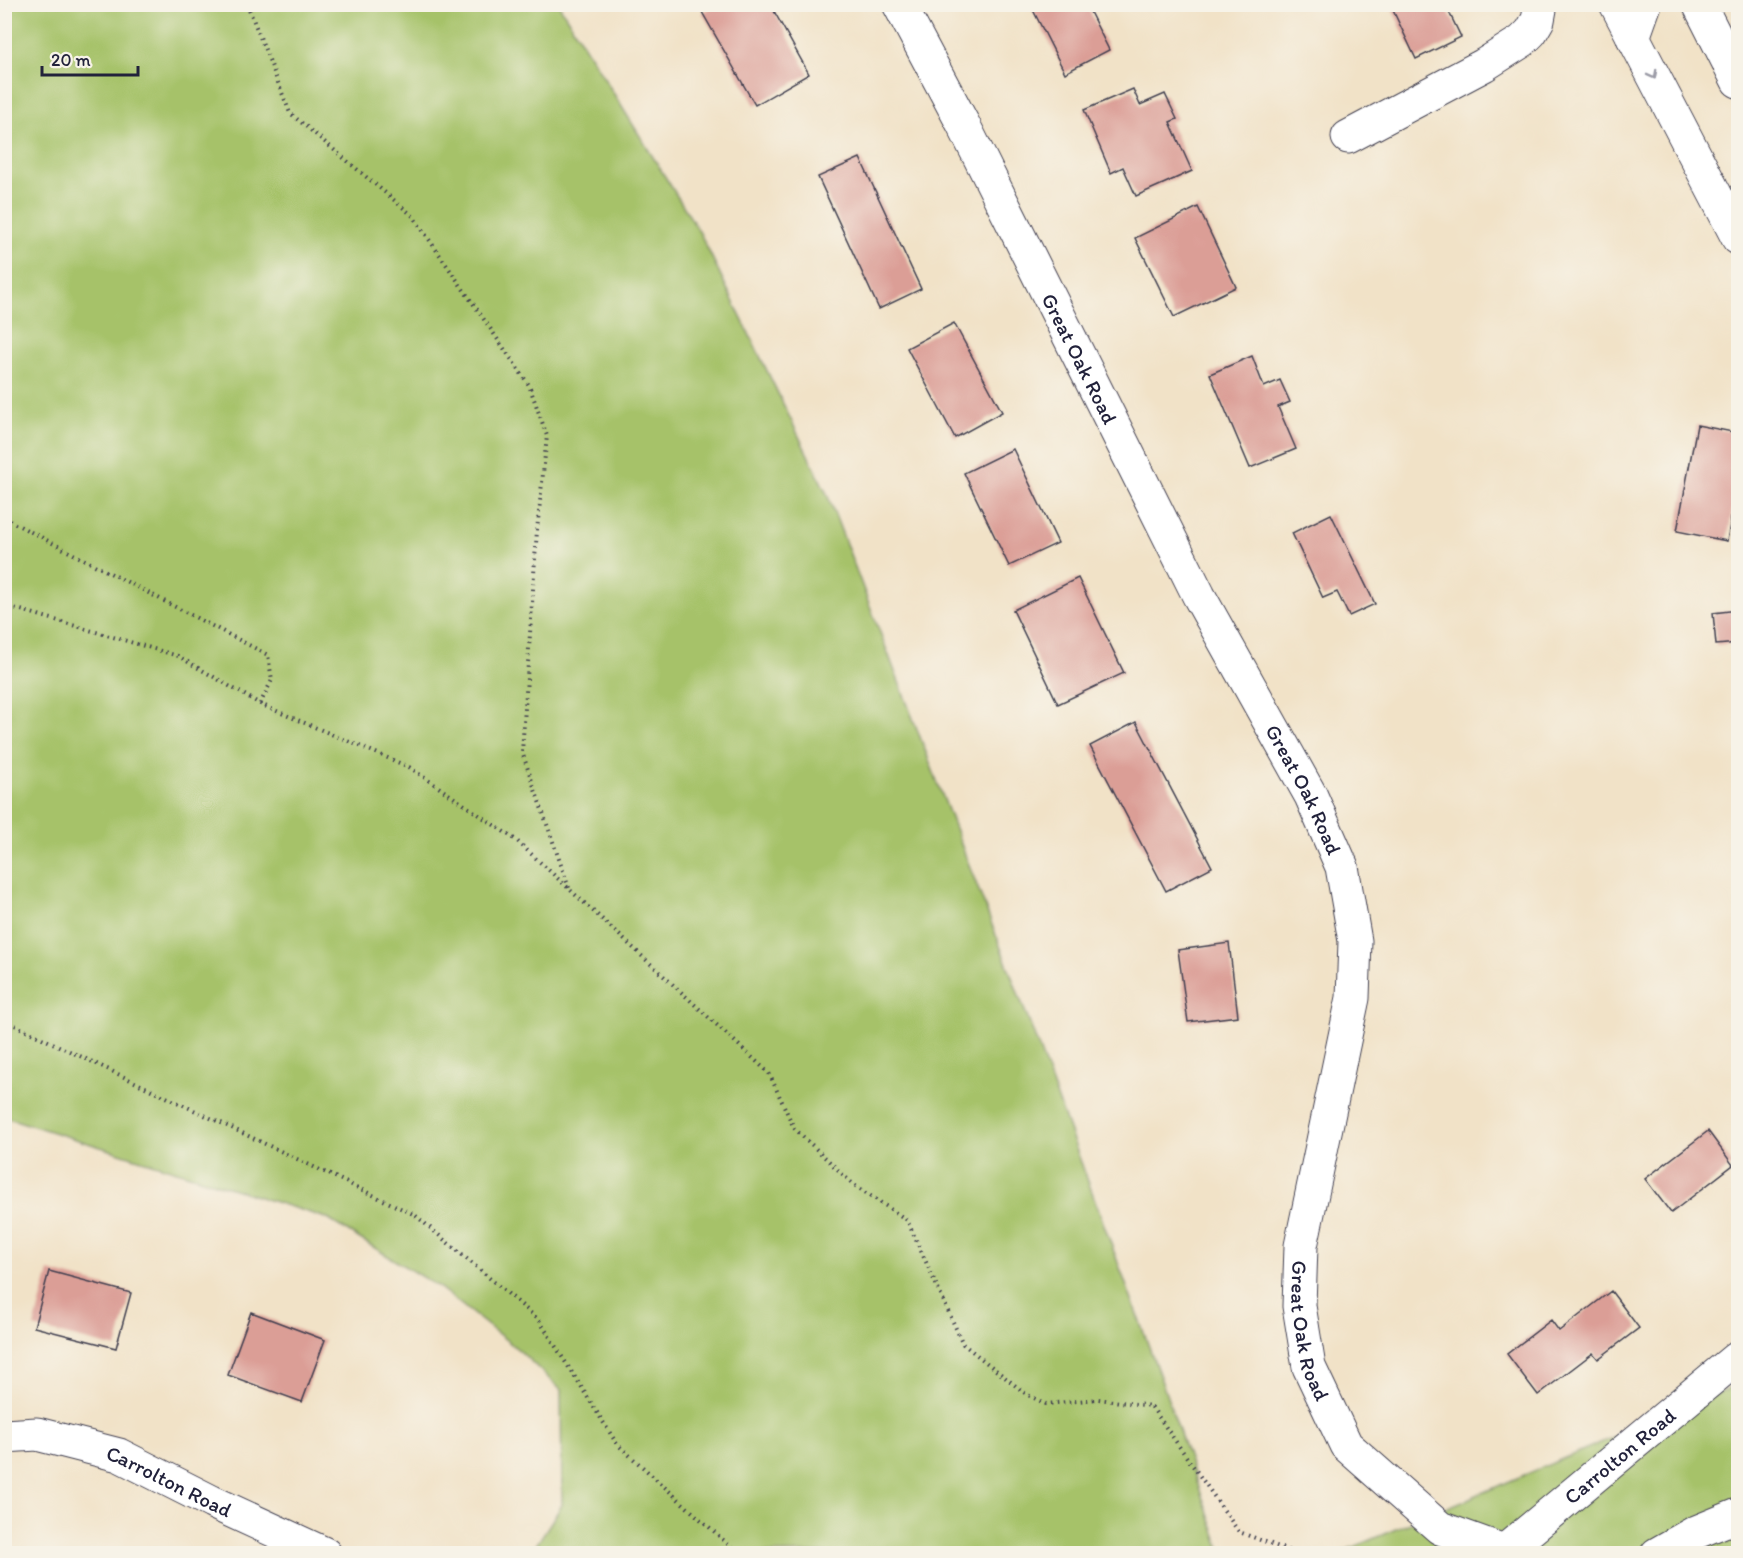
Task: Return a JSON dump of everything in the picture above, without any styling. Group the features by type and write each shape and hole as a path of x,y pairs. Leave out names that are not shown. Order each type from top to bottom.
{"street":[{"name":"Great Oak Road","path":"899,4 963,124 1199,596 1311,796 1342,867 1355,941 1353,998 1301,1246 1299,1306 1310,1367 1347,1445 1440,1528 1506,1553"},
{"path":"1348,137 1484,65 1522,40 1531,32 1538,20 1541,4"},
{"path":"1616,4 1738,238"},
{"path":"1633,38 1646,4"},
{"path":"1699,4 1738,81"},
{"name":"Carrolton Road","path":"1506,1553 1738,1357"},
{"name":"Carrolton Road","path":"4,1436 37,1434 119,1455 212,1502 325,1554"},
{"path":"1658,1554 1694,1533 1738,1515"}],"path":[{"path":"247,4 290,113 413,216 529,385 547,436 537,530 522,752 569,889"},
{"path":"4,518 268,654 272,680 260,704"},
{"path":"4,604 178,656 260,704 409,767 516,840 769,1073 794,1128 854,1185 907,1220 963,1344 1026,1394 1046,1404 1098,1399 1151,1406 1239,1532 1287,1552 1298,1554"},
{"path":"4,1020 415,1215 539,1320 617,1444 739,1554"}],"green space":[{"path":"5,4 559,5 700,233 827,494 1033,1032 1159,1374 1222,1553 531,1553 562,1505 561,1390 520,1351 440,1288 326,1218 5,1117"},
{"path":"1738,1385 1738,1553 1339,1553"}],"building":[{"path":"716,4 770,4 809,74 755,105 702,12"},
{"path":"1030,4 1086,4 1109,50 1065,73"},
{"path":"1390,4 1445,4 1461,37 1416,59"},
{"path":"1133,89 1140,105 1165,94 1177,119 1170,122 1192,171 1136,196 1123,167 1111,173 1084,110"},
{"path":"860,158 921,289 879,309 818,177"},
{"path":"1198,207 1236,287 1174,317 1135,238"},
{"path":"954,323 1002,412 955,438 907,348"},
{"path":"1252,356 1264,387 1280,380 1290,402 1278,407 1296,449 1250,468 1210,374"},
{"path":"1697,425 1738,433 1738,477 1727,541 1677,531"},
{"path":"1013,449 1058,543 1009,566 964,473"},
{"path":"1331,514 1375,604 1349,616 1337,592 1323,598 1292,533"},
{"path":"1078,578 1124,673 1058,704 1013,610"},
{"path":"1738,610 1738,643 1716,645 1713,613"},
{"path":"1136,722 1212,867 1166,891 1090,746"},
{"path":"1229,943 1238,1016 1188,1022 1178,950"},
{"path":"1708,1131 1733,1165 1671,1213 1645,1179"},
{"path":"49,1271 131,1293 116,1348 34,1327"},
{"path":"1611,1291 1639,1328 1598,1359 1593,1353 1538,1395 1507,1354 1551,1320 1559,1331"},
{"path":"251,1312 325,1340 302,1402 228,1375"}]}
